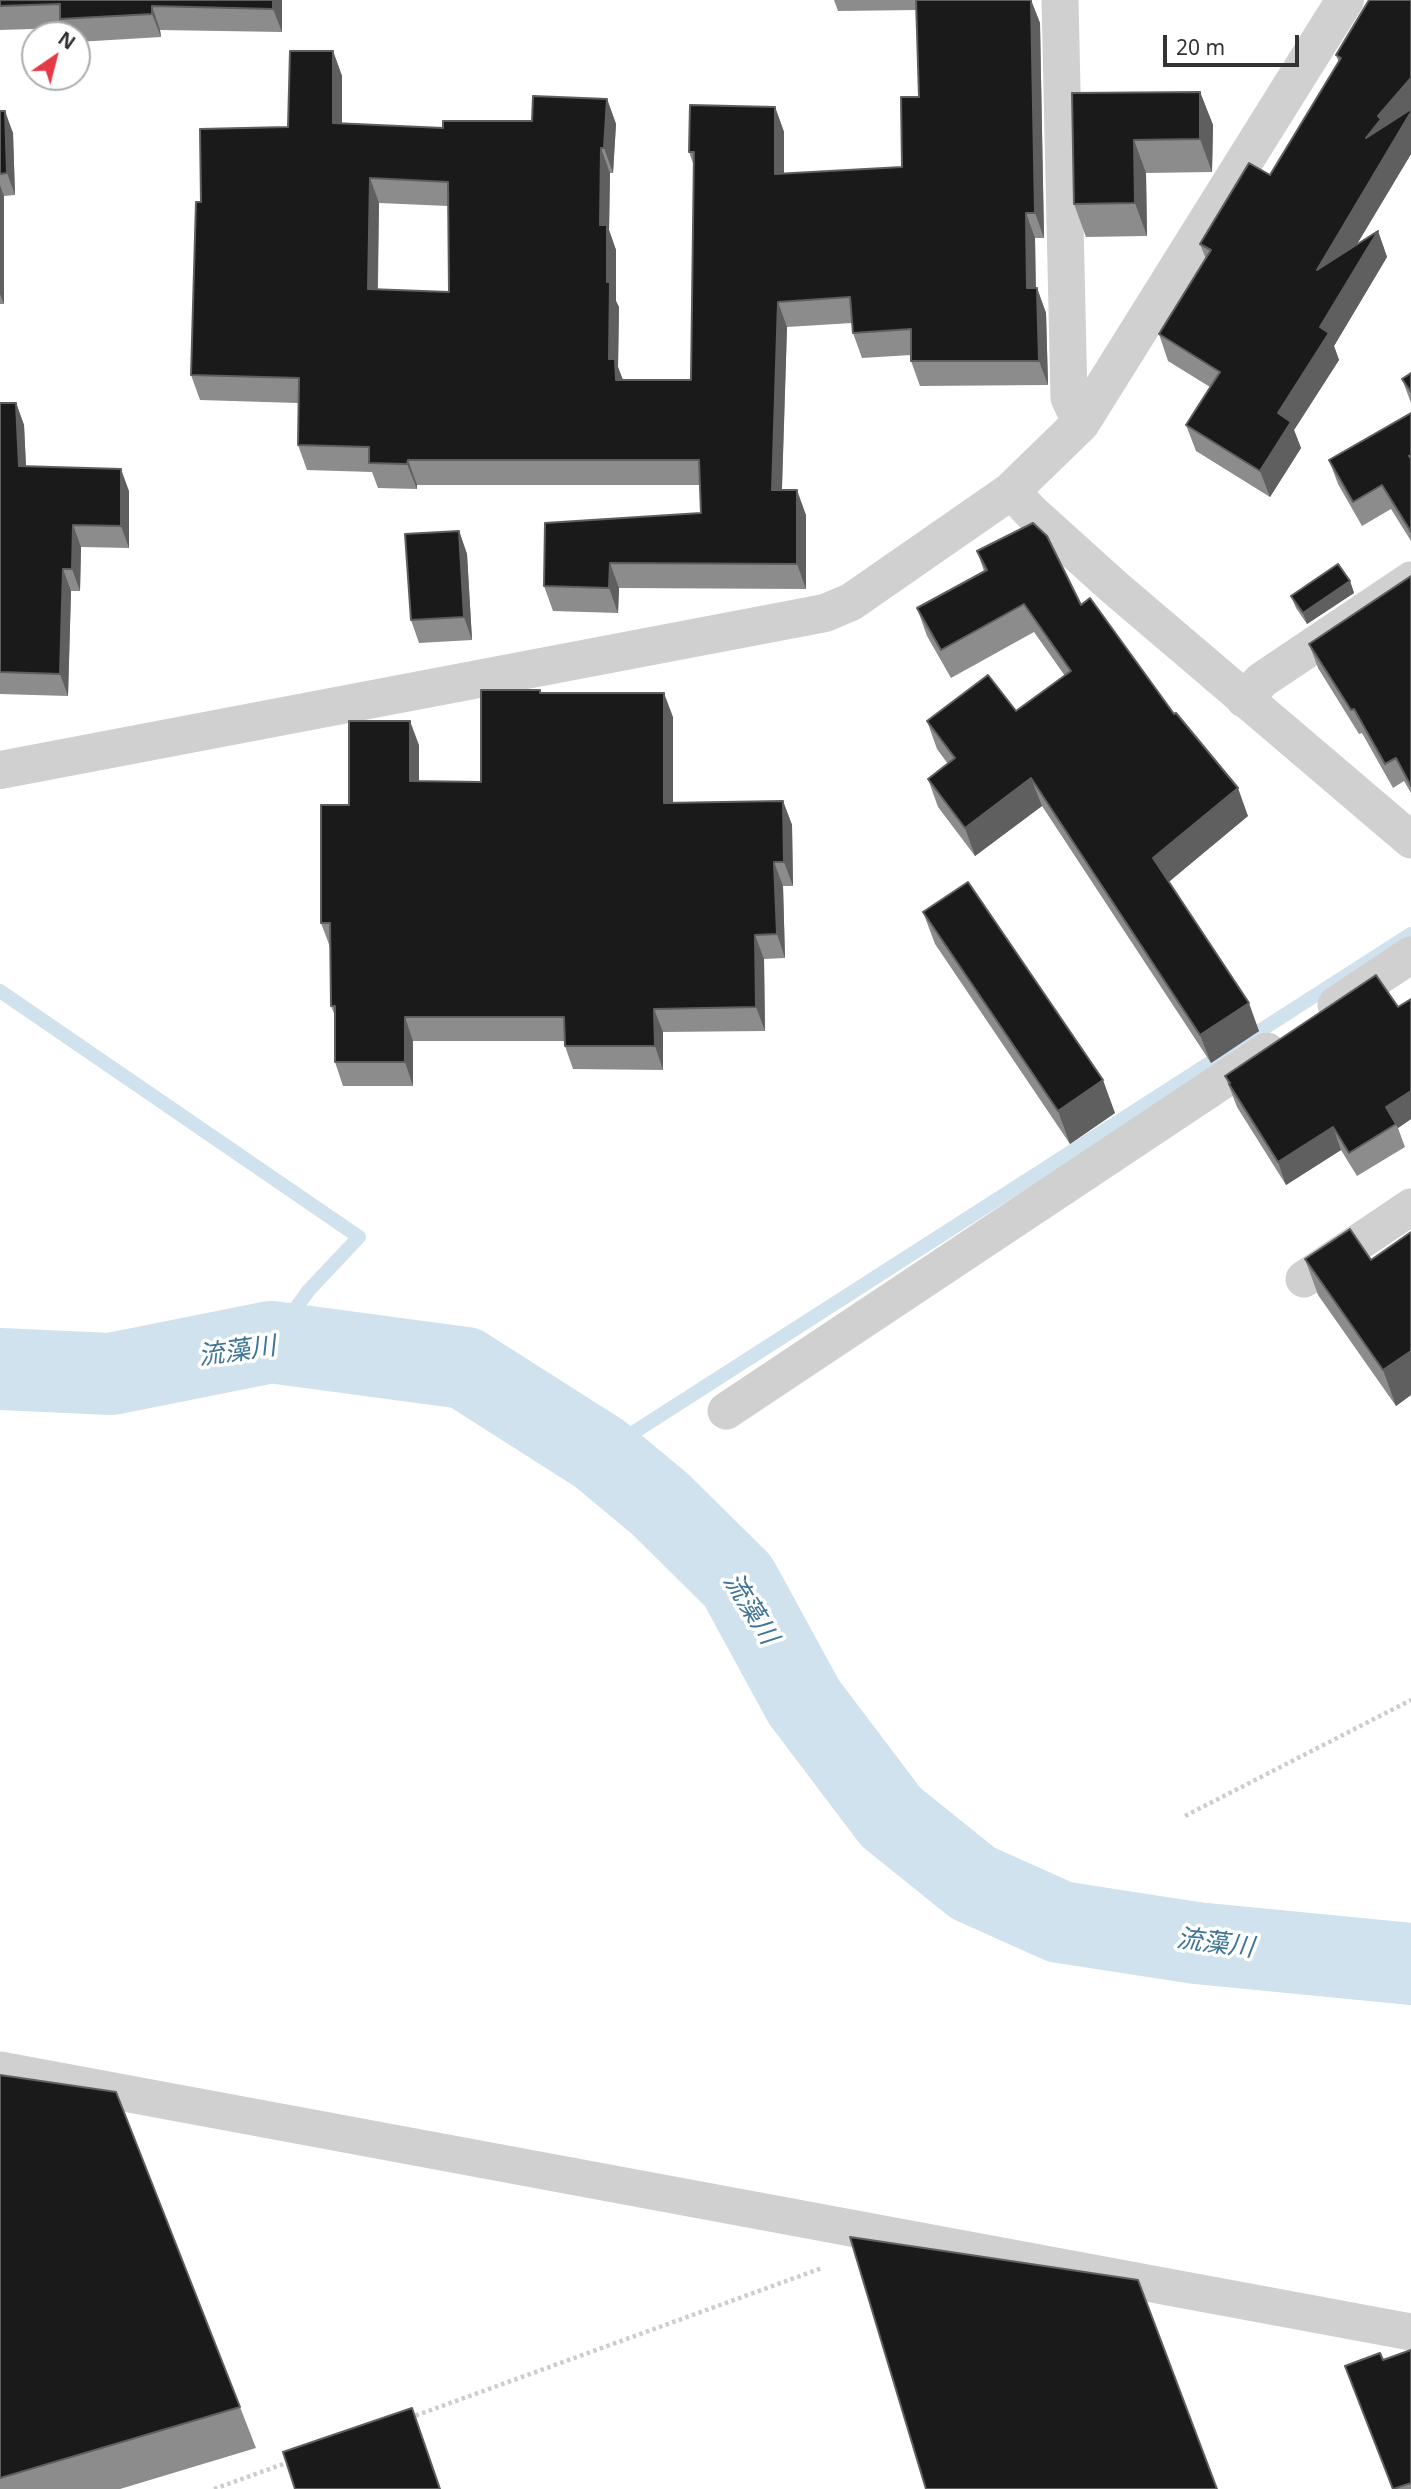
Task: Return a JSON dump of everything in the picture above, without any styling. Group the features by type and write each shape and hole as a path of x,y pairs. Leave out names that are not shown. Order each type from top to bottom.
{"street":[{"path":"1060,0 1069,398 1081,423"},
{"path":"0,769 825,613 851,602 1012,491 1081,423 1345,0"},
{"path":"1012,491 1042,522 1244,699 1411,839"},
{"path":"1244,699 1262,680 1411,580"},
{"path":"726,1411 1302,1028 1408,965"},
{"path":"1304,1279 1411,1206"},
{"path":"0,2070 1411,2332"}],"path":[{"path":"1185,1816 1411,1700"},
{"path":"408,2418 824,2267"},
{"path":"214,2489 291,2461"}],"building":[{"path":"0,0 273,0 273,9 152,6 152,14 60,19 60,4 0,6"},
{"path":"916,0 1031,0 1035,213 1026,213 1027,288 1037,288 1039,361 911,361 911,329 853,333 850,297 778,302 772,490 797,490 797,564 610,563 609,588 544,586 545,523 701,513 699,460 408,460 407,464 369,463 369,447 298,445 299,378 191,375 196,202 201,202 200,129 288,127 290,51 333,51 333,123 443,128 443,121 532,121 533,96 607,99 604,148 601,148 600,225 607,225 607,282 610,282 609,359 615,359 616,380 691,380 694,152 689,152 690,105 775,107 775,174 902,167 901,97 919,97","holes":["370,178 448,182 449,292 368,289"]},
{"path":"1369,0 1411,0 1411,78 1378,116 1381,119 1366,138 1411,109 1411,112 1317,270 1378,231 1320,327 1329,333 1278,413 1291,422 1260,471 1186,425 1220,372 1159,334 1211,250 1200,244 1249,163 1270,175 1341,58 1336,55"},
{"path":"1200,92 1200,139 1134,140 1135,203 1074,204 1072,93"},
{"path":"0,111 5,111 7,173 0,174"},
{"path":"1411,373 1411,392 1402,379"},
{"path":"0,403 16,403 19,466 121,469 121,526 73,525 72,569 63,569 60,674 0,672"},
{"path":"1411,413 1411,532 1382,485 1353,502 1329,460"},
{"path":"1033,523 1047,536 1081,605 1090,598 1174,714 1176,713 1238,788 1153,858 1249,1003 1200,1035 1031,778 965,828 928,779 955,758 927,721 988,675 1016,711 1071,671 1024,604 941,650 917,608 987,570 977,551"},
{"path":"459,531 464,617 411,620 405,534"},
{"path":"1338,564 1350,581 1303,613 1291,596"},
{"path":"1411,576 1411,786 1396,758 1385,764 1354,709 1351,710 1309,644"},
{"path":"481,690 664,693 664,803 783,801 784,862 774,862 777,934 755,935 756,1007 654,1009 655,1046 565,1046 564,1017 405,1017 405,1062 335,1062 330,923 321,923 321,805 349,805 349,721 410,721 410,781 481,782"},
{"path":"968,882 1103,1080 1058,1111 923,912"},
{"path":"1376,975 1398,1007 1411,999 1411,1091 1386,1107 1396,1124 1349,1153 1333,1127 1278,1162 1225,1076"},
{"path":"1350,1229 1371,1260 1411,1232 1411,1351 1383,1370 1305,1259"},
{"path":"0,2075 116,2092 240,2407 0,2478"},
{"path":"850,2237 1138,2280 1217,2489 926,2489"},
{"path":"1411,2350 1411,2483 1393,2489 1345,2366 1380,2353 1383,2360"},
{"path":"412,2408 440,2489 295,2489 283,2452"}],"waterway":[{"path":"600,1454 1411,934"},
{"path":"0,991 359,1237 309,1290 271,1342"},
{"name":"流藻川","path":"0,1369 111,1374 271,1342 465,1368 600,1454 660,1504 738,1581 804,1702 891,1817 973,1883 1060,1922 1196,1943 1411,1964"}]}
